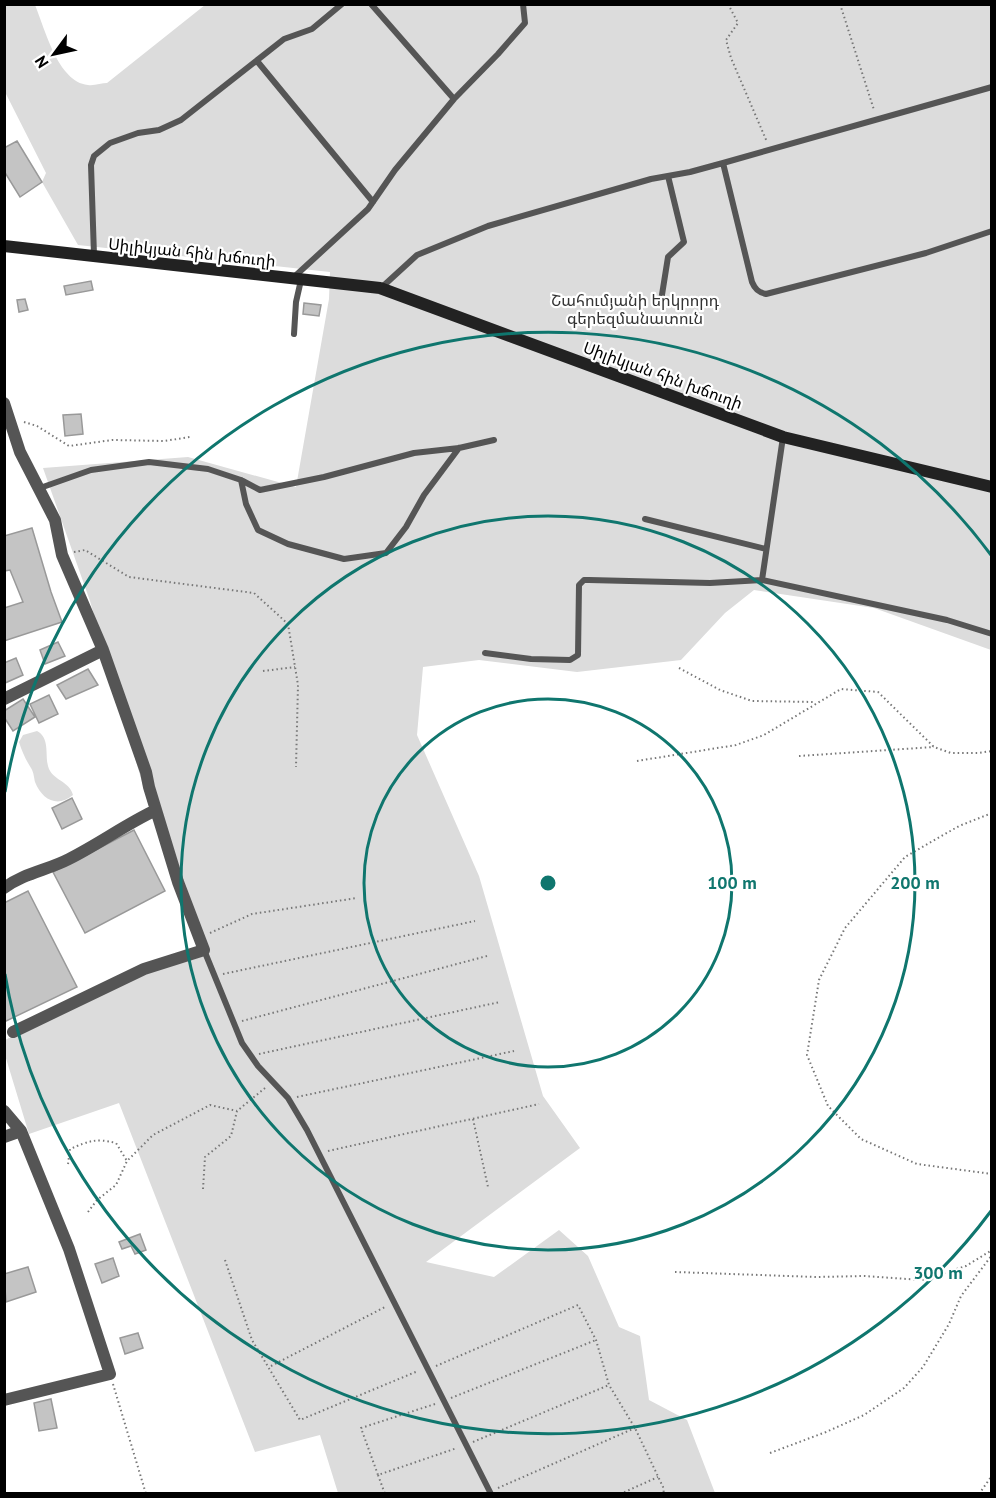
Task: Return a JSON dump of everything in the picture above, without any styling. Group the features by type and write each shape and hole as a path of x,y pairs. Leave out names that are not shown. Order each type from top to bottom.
{"street":[{"name":"Սիլիկյան հին խճուղի","path":"4,246 380,288 783,437 992,487"},
{"path":"4,403 20,452 55,520 62,555 103,650 146,772 178,882 202,944 144,969 13,1032"},
{"path":"4,699 103,650"},
{"path":"4,888 27,875 66,861 136,819 156,810"},
{"path":"4,1111 21,1131 69,1249 110,1374 4,1400"},
{"path":"4,1137 21,1131"}],"lane":[{"path":"94,257 91,165 94,156 110,143 138,133 159,130 181,120 284,39 312,29 342,4"},
{"path":"371,4 454,99"},
{"path":"294,334 296,280 373,202 395,170 454,99 525,23 523,4"},
{"path":"257,61 373,202"},
{"path":"380,288 417,255 488,226 579,199 723,163 992,87"},
{"path":"723,163 752,282 754,288 766,294 926,253 992,231"},
{"path":"661,301 668,257 684,242 668,176"},
{"path":"762,580 783,437"},
{"path":"40,488 91,470 149,462 208,469 241,480 260,490 324,477 414,453 459,448 494,440"},
{"path":"241,480 246,504 258,530 288,543 344,560 386,553 406,527 424,495 459,448"},
{"path":"645,519 766,549"},
{"path":"485,653 560,660 570,660 578,655 579,585 584,580 710,583 762,580 947,620 992,634"},
{"path":"202,944 242,1043 272,1082 288,1098 319,1153 490,1492"}],"path":[{"path":"728,4 738,23 726,40 731,58 770,150"},
{"path":"840,4 877,119"},
{"path":"10,417 37,426 69,446 112,440 164,441 190,437"},
{"path":"62,555 85,550 129,577 254,593 288,624 298,685 296,767"},
{"path":"262,671 295,667"},
{"path":"679,668 720,690 752,701 818,702"},
{"path":"638,761 736,745 764,735 841,689 878,692 934,747"},
{"path":"799,756 934,747 951,753 992,751"},
{"path":"992,813 959,826 905,857 845,928 819,980 807,1056 828,1106 861,1138 917,1164 992,1174"},
{"path":"202,944 252,914 357,898"},
{"path":"214,975 475,921"},
{"path":"234,1023 487,956"},
{"path":"251,1056 500,1002"},
{"path":"288,1098 514,1051"},
{"path":"203,1189 205,1158 231,1136 237,1111 272,1082"},
{"path":"319,1153 539,1104"},
{"path":"88,1212 97,1200 116,1185 128,1161 153,1135 210,1105 237,1111"},
{"path":"473,1119 488,1187"},
{"path":"68,1164 70,1149 100,1139 116,1143 128,1161"},
{"path":"675,1272 816,1277 864,1276 922,1280 966,1266 992,1250"},
{"path":"770,1453 864,1415 904,1388 923,1367 949,1324 961,1296 992,1255"},
{"path":"225,1260 252,1340 300,1420 578,1305 596,1340 609,1384 659,1477 664,1494"},
{"path":"270,1367 393,1303"},
{"path":"385,1494 361,1428 444,1401 596,1340"},
{"path":"110,1374 146,1494"},
{"path":"378,1476 466,1445 609,1384"},
{"path":"490,1492 634,1428"},
{"path":"620,1494 659,1477"},
{"path":"979,1494 991,1478"}],"green space":[{"name":"Շահումյանի երկրորդ գերեզմանատուն","path":"5,5 35,5 48,40 61,65 68,75 78,82 90,85 107,83 205,5 991,5 991,650 874,608 754,590 725,613 681,660 577,672 479,660 423,667 417,735 479,876 543,1096 580,1148 426,1262 494,1277 559,1230 588,1256 619,1327 640,1336 649,1400 687,1420 715,1493 338,1493 320,1435 255,1452 119,1103 29,1134 5,1055 5,1040 120,983 201,955 148,803 90,601 43,468 188,457 296,487 329,299 330,272 78,245 42,182 46,173 5,92"},
{"path":"37,731 44,738 50,771 68,786 73,795 62,801 51,800 38,788 19,742 23,735"}],"building":[{"path":"17,141 42,182 20,197 4,171 4,148"},
{"path":"91,281 93,290 66,295 64,286"},
{"path":"25,299 28,310 19,312 17,300"},
{"path":"304,303 321,305 319,316 303,314"},
{"path":"81,414 83,434 65,436 63,415"},
{"path":"32,528 62,622 4,641 4,608 23,602 10,570 4,571 4,536"},
{"path":"58,642 65,656 45,664 40,650"},
{"path":"16,658 23,675 5,683 4,663"},
{"path":"88,669 98,685 66,699 57,685"},
{"path":"49,695 58,714 39,723 30,704"},
{"path":"23,699 35,717 13,731 4,717 4,711"},
{"path":"72,798 82,819 62,829 52,808"},
{"path":"134,830 165,891 85,933 53,872"},
{"path":"28,891 77,987 4,1022 4,903"},
{"path":"140,1234 146,1250 135,1254 131,1246 122,1249 119,1242"},
{"path":"113,1258 119,1276 102,1283 95,1264"},
{"path":"28,1267 36,1292 6,1302 4,1274"},
{"path":"138,1333 143,1348 125,1354 120,1338"},
{"path":"51,1399 57,1428 39,1431 34,1403"}]}
